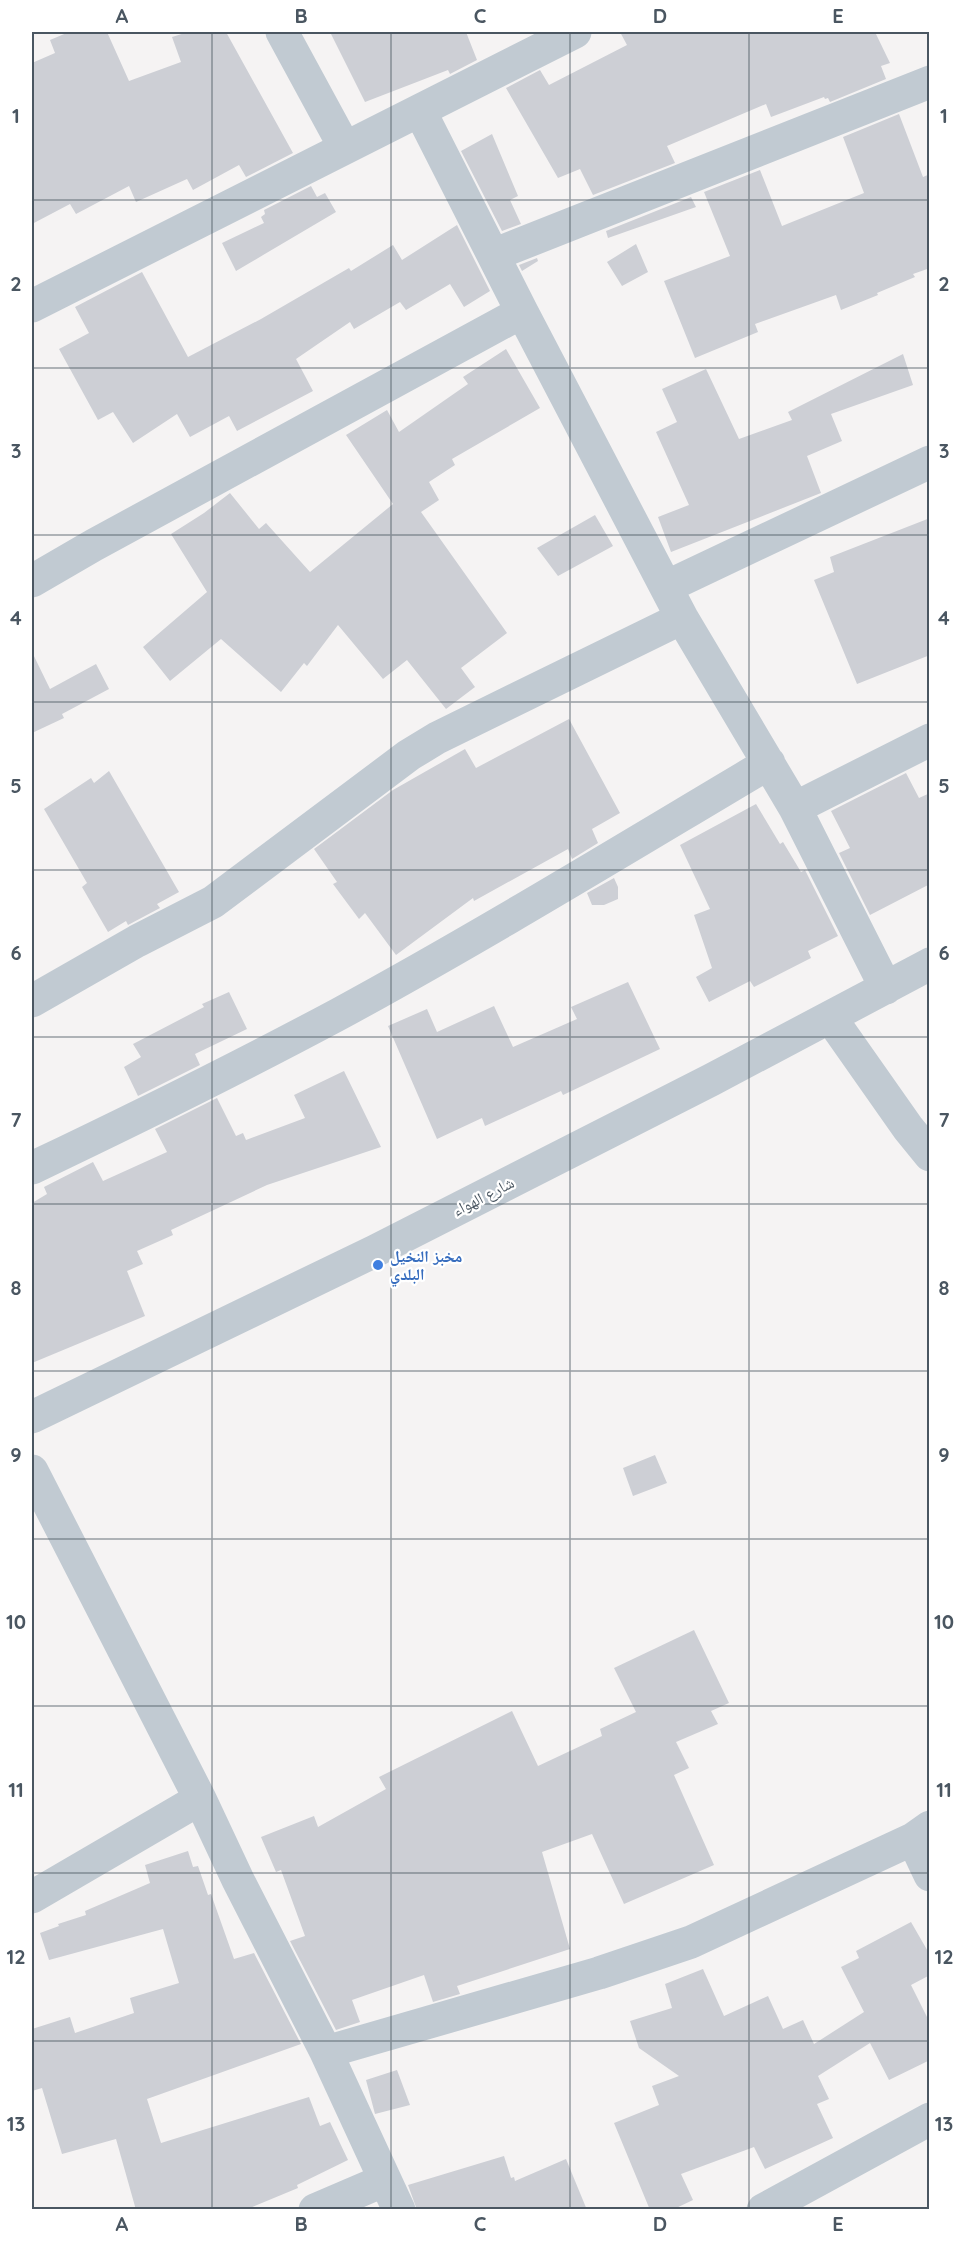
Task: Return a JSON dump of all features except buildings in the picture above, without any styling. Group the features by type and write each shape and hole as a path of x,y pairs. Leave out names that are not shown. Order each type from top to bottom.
{"street":[{"path":"282,32 345,148"},
{"path":"32,306 574,32"},
{"path":"493,255 930,82"},
{"path":"420,111 682,618 795,808 886,988"},
{"path":"32,581 522,312"},
{"path":"666,587 930,462"},
{"path":"32,1001 137,941 213,902 409,755 437,738 682,618"},
{"path":"795,808 930,740"},
{"path":"32,1168 136,1118 339,1014 611,858 769,763"},
{"name":"شارع الهواء","path":"32,1417 385,1246 701,1086 930,964"},
{"path":"830,1017 908,1128 930,1155"},
{"path":"32,1471 200,1799 238,1880 326,2052 399,2210"},
{"path":"32,1897 200,1799"},
{"path":"326,2052 599,1973 691,1942 921,1833 930,1875"},
{"path":"763,2210 930,2119"},
{"path":"315,2210 385,2180"}],"place":[{"name":"مخبز النخيل البلدي","path":"378,1265"}]}
